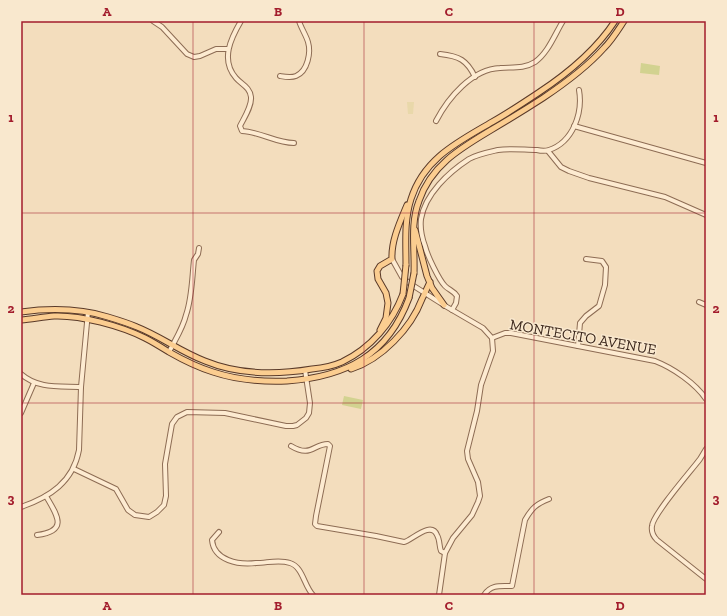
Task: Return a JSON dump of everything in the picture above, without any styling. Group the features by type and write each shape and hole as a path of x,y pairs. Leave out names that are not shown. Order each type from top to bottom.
{"main road":[{"path":"370,344 380,330 388,311 386,293 378,279 377,271 380,266 392,259 391,251 393,242 409,199 427,169 439,156 456,142 492,122 540,92 561,76 590,52 615,21"},
{"path":"342,370 365,358 387,338 396,327 404,313 409,298 414,273 415,214 424,188 433,173 447,159 462,148 544,98 566,82 605,47 624,21"},
{"path":"21,312 54,309 88,312 137,326 172,346 204,361 230,369 269,373 327,367 341,362 370,344 391,320 397,309 403,294 406,265 406,226 410,205 416,188"},
{"path":"415,214 415,230 430,282 444,305"},
{"path":"21,320 54,316 86,319 145,338 198,366 228,376 268,382 306,379 360,366 374,359 402,333 423,299 424,292 430,282"}],"street":[{"path":"153,21 162,27 187,54 194,57 216,49 228,50"},
{"path":"241,21 231,39 228,50 228,60 231,70 236,78 246,86 251,97 250,105 240,126 242,131 260,134 286,143 294,143"},
{"path":"280,76 297,76 302,72 308,59 308,42 299,21"},
{"path":"436,121 446,102 453,94 475,77 492,69 522,67 537,61 544,54 563,21"},
{"path":"440,54 455,56 460,59 470,67 475,77"},
{"path":"452,310 456,303 457,296 445,286 425,247 422,233 421,218 430,197 448,176 470,159 500,150 548,151 565,140 574,126 580,107 581,99 579,90"},
{"path":"574,126 706,163"},
{"path":"548,151 561,167 568,171 589,178 665,197 706,215"},
{"path":"169,352 180,332 186,316 194,260 198,254 199,248"},
{"path":"392,259 402,277 444,305 483,328 492,338 492,355 481,385 476,416 467,451 468,459 478,482 478,502 472,515 454,538 445,553 440,595"},
{"path":"578,346 580,323 586,316 599,306 605,285 606,267 602,260 586,259"},
{"path":"699,302 706,305"},
{"path":"21,507 46,496 65,481 74,469 79,450 81,387 86,319 88,312"},
{"name":"MONTECITO AVENUE","path":"492,338 505,333 511,333 656,361 678,373 696,388 706,399"},
{"path":"74,469 116,490 128,510 135,515 149,517 164,505 166,496 165,464 172,424 177,417 187,412 224,413 286,426 297,425 306,418 310,408 305,370"},
{"path":"21,374 34,383 43,386 81,387"},
{"path":"21,413 34,383"},
{"path":"291,446 301,451 311,450 324,444 328,444 330,446 316,516 317,526 404,542 421,532 429,530 437,534 441,551 445,553"},
{"path":"706,449 656,516 652,528 653,536 657,540 706,579"},
{"path":"37,536 52,531 58,523 58,518 46,496"},
{"path":"484,595 495,585 512,586 525,520 537,504 549,498"},
{"path":"219,532 212,540 213,546 215,551 224,558 241,563 255,564 282,561 291,563 299,571 305,584 313,595"}],"shaded area":[{"path":"407,102 414,102 413,114 408,114"}],"green space":[{"path":"641,63 660,66 659,75 640,73"},
{"path":"344,396 363,400 361,409 342,405"}]}
